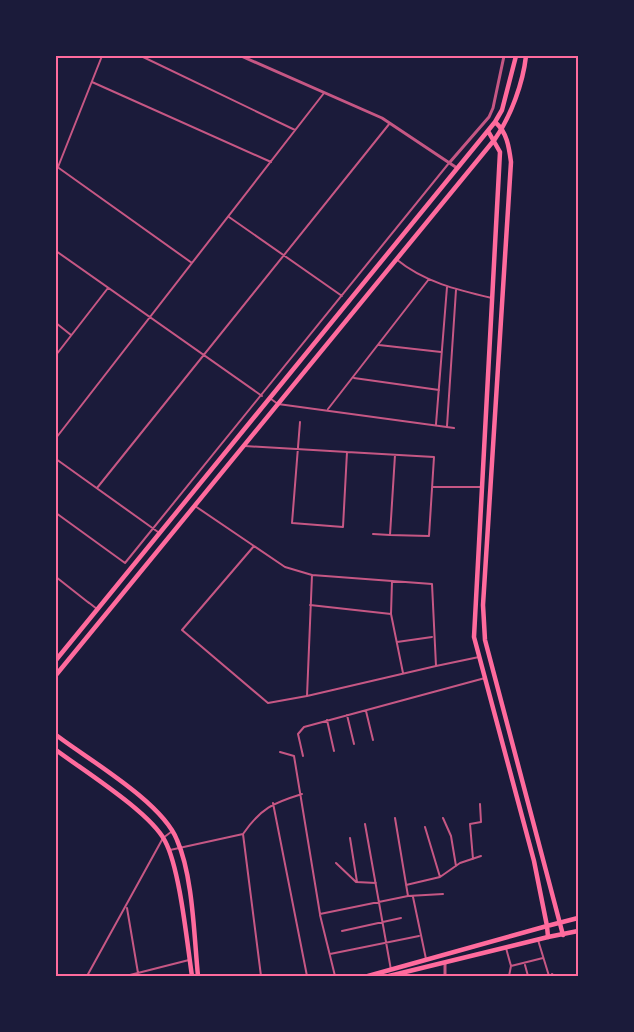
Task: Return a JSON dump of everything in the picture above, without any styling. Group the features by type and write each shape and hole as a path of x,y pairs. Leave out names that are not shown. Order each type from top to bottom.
{"main road":[{"path":"56,660 495,122 503,105 516,56"},
{"path":"56,675 495,139 502,129 525,69 526,56"},
{"path":"495,122 502,129 510,149 511,162 483,605 485,640 563,935"},
{"path":"488,131 495,139 500,152 474,637 534,861 548,938"},
{"path":"381,262 388,268"},
{"path":"479,544 488,543"},
{"path":"56,735 157,810 172,831 185,863 198,976"},
{"path":"56,750 149,820 163,838 174,866 192,976"},
{"path":"368,976 579,918"},
{"path":"389,976 407,974 445,962 579,931"}],"street":[{"path":"102,56 57,166 192,263"},
{"path":"141,56 296,130"},
{"path":"241,56 390,123 450,162 457,169"},
{"path":"56,513 125,563 494,108 504,56"},
{"path":"92,82 270,162"},
{"path":"56,438 324,93"},
{"path":"97,488 390,123"},
{"path":"228,216 342,296"},
{"path":"56,250 262,396"},
{"path":"396,259 412,272 447,287 492,298"},
{"path":"328,409 429,279"},
{"path":"436,424 447,287"},
{"path":"56,355 108,288"},
{"path":"447,426 456,290"},
{"path":"56,323 72,335"},
{"path":"379,345 441,352"},
{"path":"354,378 439,390"},
{"path":"270,399 278,404 328,409 454,428"},
{"path":"300,422 292,523 343,527 346,452"},
{"path":"242,446 434,457 429,536 373,534"},
{"path":"390,535 395,454"},
{"path":"56,459 160,533"},
{"path":"432,487 482,487"},
{"path":"194,506 285,567 312,575 432,584 432,637 435,666"},
{"path":"254,546 182,630 268,703 479,657"},
{"path":"307,696 312,575"},
{"path":"56,577 97,609"},
{"path":"392,581 391,614 403,673"},
{"path":"310,605 391,614"},
{"path":"397,642 432,637"},
{"path":"303,756 299,731 347,714 485,678"},
{"path":"365,710 373,740"},
{"path":"347,714 354,744"},
{"path":"327,720 334,751"},
{"path":"280,752 294,756 320,914 335,976"},
{"path":"168,851 243,834 260,812 273,803 302,794"},
{"path":"273,803 306,976"},
{"path":"472,859 470,824 481,822 480,804"},
{"path":"395,818 408,896"},
{"path":"443,818 451,836 456,866"},
{"path":"365,824 391,970"},
{"path":"425,827 440,877"},
{"path":"87,976 163,838 172,831"},
{"path":"243,834 261,976"},
{"path":"350,838 357,882"},
{"path":"406,885 440,877 456,866 481,856"},
{"path":"336,863 357,882 376,883"},
{"path":"320,914 408,896 443,894"},
{"path":"413,897 419,936 426,960"},
{"path":"126,907 138,973"},
{"path":"342,931 401,918"},
{"path":"330,954 419,936"},
{"path":"538,940 550,976 555,976"},
{"path":"506,948 510,966 509,976"},
{"path":"510,966 543,958"},
{"path":"126,976 189,960"},
{"path":"445,962 445,976"},
{"path":"525,964 528,976"}]}
